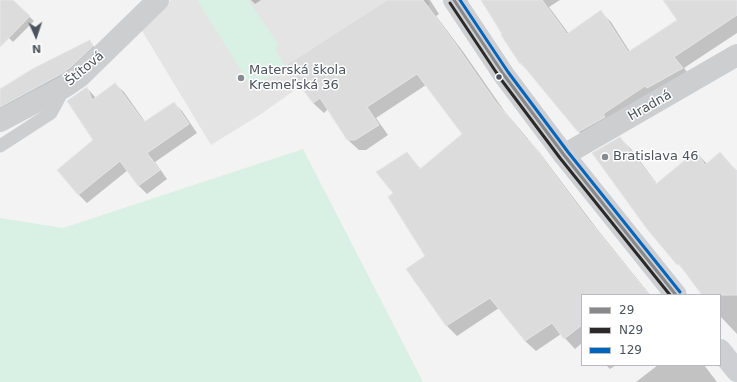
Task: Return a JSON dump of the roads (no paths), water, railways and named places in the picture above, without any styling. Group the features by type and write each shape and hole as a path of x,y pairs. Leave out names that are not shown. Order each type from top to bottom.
{"street":[{"name":"Štítová","path":"0,121 66,86 107,51 158,0"},
{"path":"454,0 504,75 564,155 675,294"},
{"name":"Hradná","path":"564,155 737,55"},
{"path":"721,351 737,371"}],"lane":[{"path":"0,146 24,132 51,113 66,86"}],"place":[{"name":"Materská škola Kremeľská 36","path":"241,78"},
{"name":"Bratislava 46","path":"605,157"}]}
